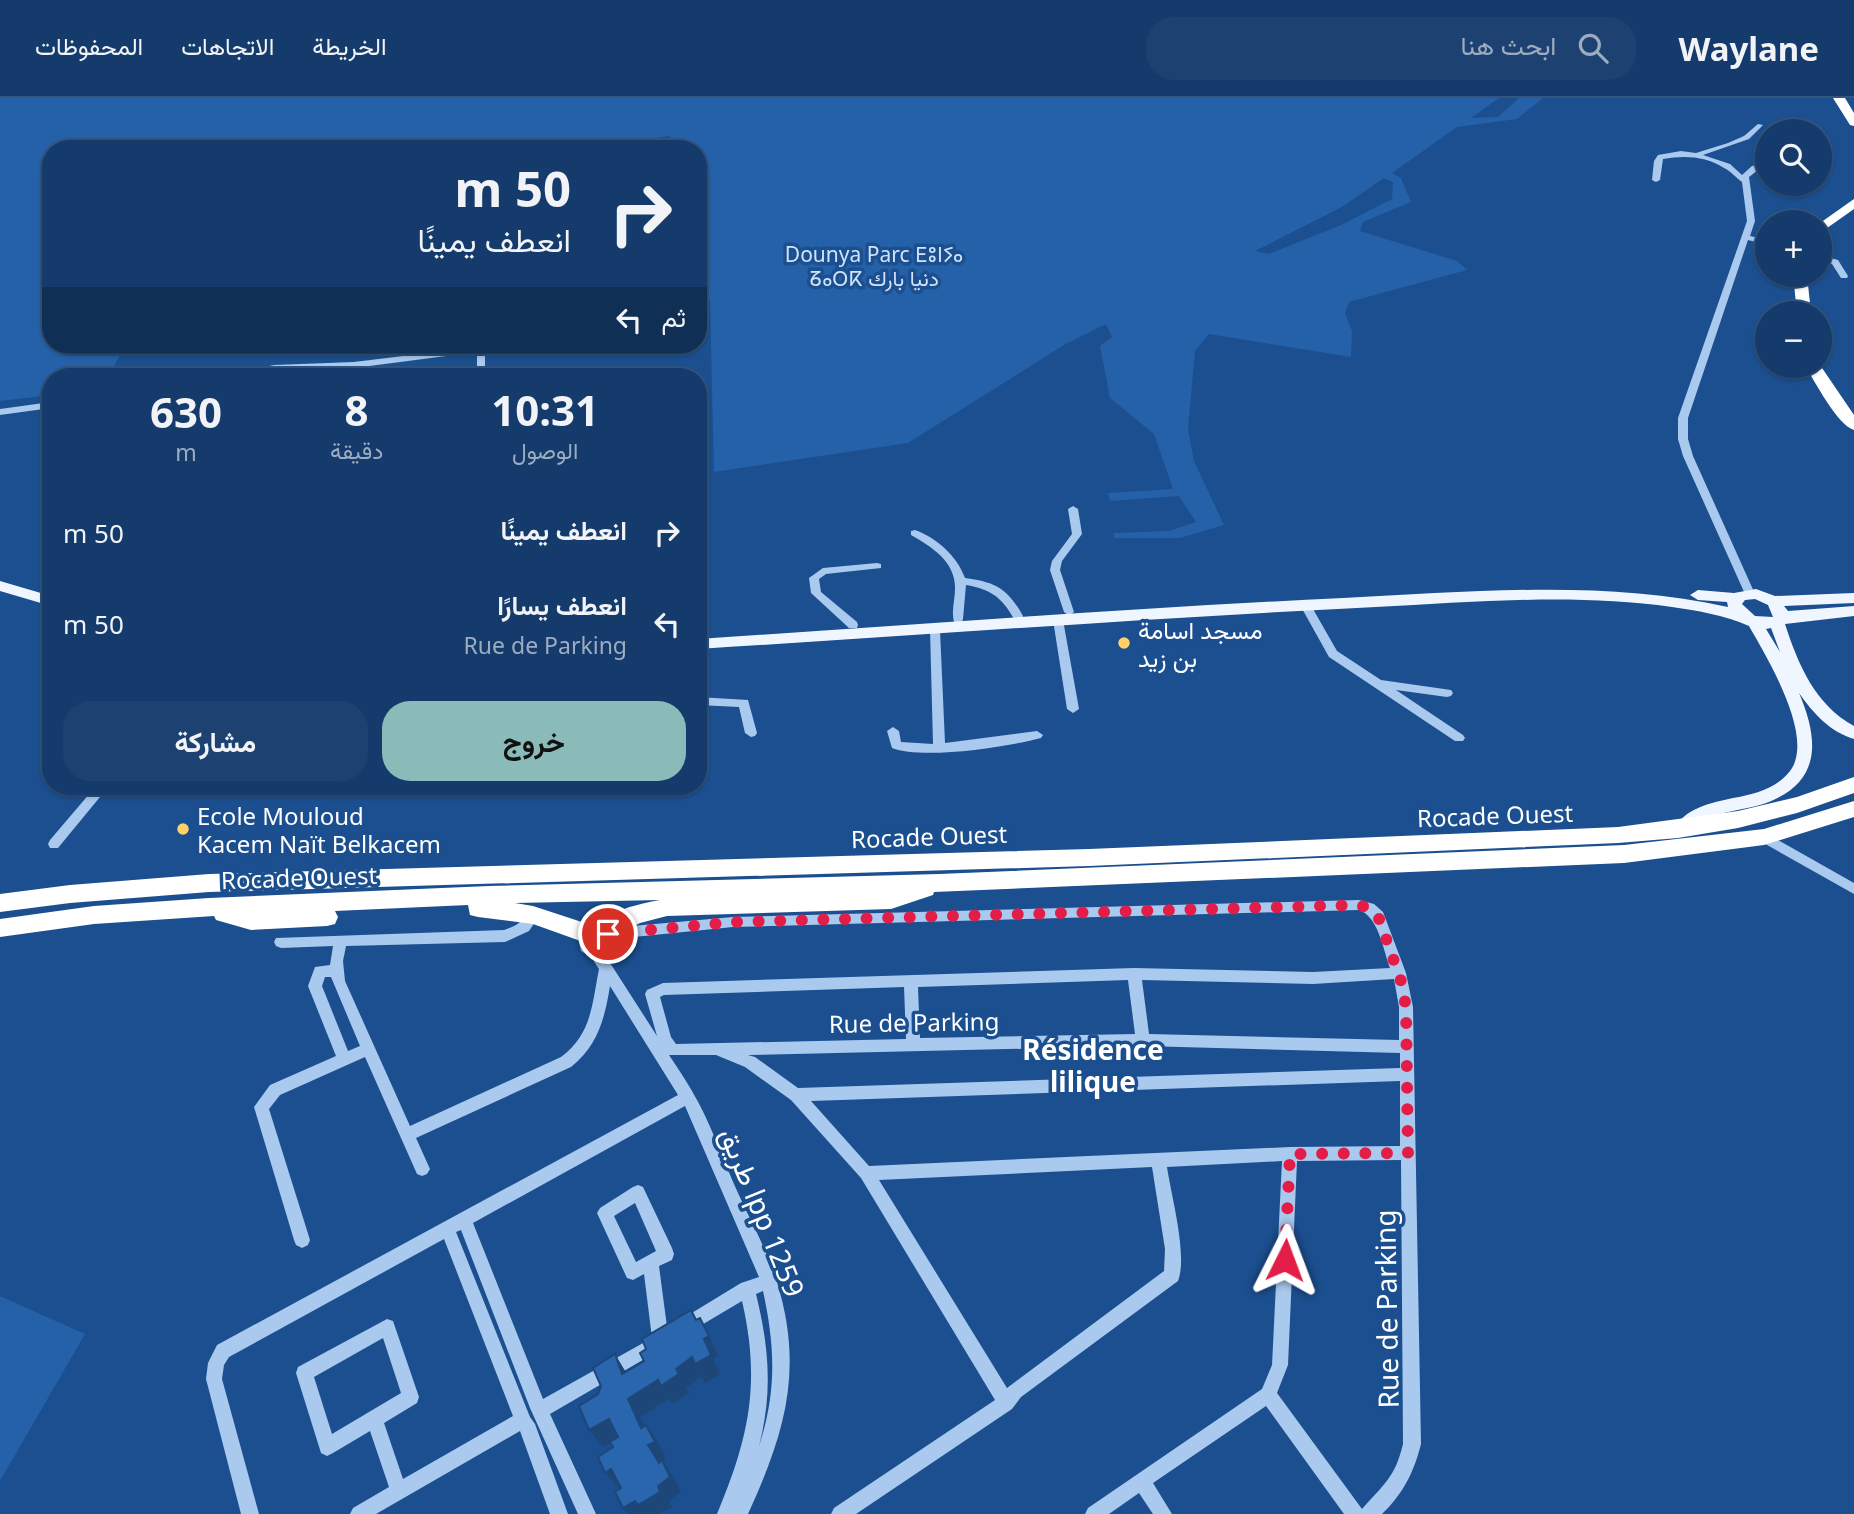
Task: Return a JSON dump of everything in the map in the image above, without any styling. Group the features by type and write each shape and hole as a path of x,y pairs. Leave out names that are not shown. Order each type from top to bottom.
{"highway":[{"path":"1839,98 1854,121"},
{"path":"1848,98 1854,108"},
{"path":"1832,220 1854,203"},
{"path":"1832,231 1854,215"},
{"path":"1821,378 1833,399 1854,425"},
{"path":"1832,378 1854,411"},
{"name":"Rocade Ouest","path":"0,903 104,889 178,884 508,876 1562,838 1682,830 1798,804 1854,785"},
{"name":"Rocade Ouest","path":"0,928 94,915 209,907 503,895 939,883 1562,858 1658,851 1764,837 1854,808"},
{"path":"209,907 251,921 486,908 533,915 599,937 643,912 667,907 891,900 939,883"}],"main road":[{"path":"0,586 42,598"},
{"path":"707,643 935,630 1063,616 1489,587 1594,586 1743,596 1773,601 1854,598"},
{"path":"1097,614 1494,597 1589,596 1694,604 1748,619 1779,620 1854,611"},
{"path":"1682,830 1689,822 1709,810 1782,789 1795,779 1803,766 1805,740 1796,707 1781,671 1748,619 1736,608 1743,596"},
{"path":"0,598 42,608"},
{"path":"1773,601 1782,611 1779,620 1786,647 1817,708 1836,725 1854,733"},
{"path":"707,634 958,619 1063,616"}],"street":[{"path":"1697,155 1734,144 1755,130"},
{"path":"1657,180 1658,161 1661,157 1681,153 1697,155 1723,164 1744,180 1752,214 1683,418 1688,456 1743,596"},
{"path":"1744,180 1750,170 1755,168"},
{"path":"1746,237 1755,239"},
{"path":"1832,261 1838,264 1844,276"},
{"path":"274,368 354,365 447,354"},
{"path":"0,412 42,406"},
{"path":"1073,509 1077,534 1058,561 1055,570 1073,709"},
{"path":"915,533 944,552 954,566 960,581 958,619"},
{"path":"853,625 816,593 814,578 823,571 877,566"},
{"path":"960,581 995,587 1011,602 1018,616"},
{"path":"1305,605 1310,618 1333,654 1459,738"},
{"path":"935,630 939,749"},
{"path":"1375,683 1447,693"},
{"path":"707,701 744,703 751,733"},
{"path":"894,732 896,745 900,749 939,749 1037,735"},
{"path":"54,844 95,795"},
{"path":"1764,837 1854,889"},
{"name":"Rue de Parking","path":"599,937 733,922 1359,905 1369,908 1378,916 1399,973 1406,1007 1412,1444 1400,1481 1387,1498 1369,1514"},
{"path":"281,942 505,936 524,927 533,915"},
{"name":"طريق lpp 1259","path":"599,937 606,967 688,1097 769,1281 777,1313 784,1381 778,1418 768,1449 739,1514"},
{"path":"341,940 337,951 336,971 342,991 422,1169"},
{"path":"407,1135 566,1062 581,1051 591,1037 606,967"},
{"path":"336,971 320,971 315,986 344,1059"},
{"path":"913,1045 911,981 1134,974 1314,978 1399,973"},
{"path":"1134,974 1143,1040"},
{"name":"Rue de Parking","path":"911,981 663,989 652,994 665,1040 673,1050 1143,1040 1407,1047"},
{"path":"302,1240 261,1107 275,1090 368,1049"},
{"path":"713,1049 750,1062 796,1095 866,1173 1006,1403"},
{"path":"796,1095 1407,1074"},
{"path":"250,1514 214,1379 216,1363 223,1351 688,1097"},
{"path":"866,1173 1290,1154 1408,1153"},
{"path":"1094,1514 1268,1395 1280,1365 1290,1154"},
{"path":"840,1514 1006,1403 1015,1391 1172,1275 1173,1249 1158,1160"},
{"path":"638,1192 666,1254 651,1263 632,1272 605,1213 638,1192"},
{"path":"465,1221 539,1410 587,1514"},
{"path":"448,1230 559,1514"},
{"path":"651,1263 661,1342"},
{"path":"539,1410 661,1342 747,1289 769,1281"},
{"path":"726,1514 750,1446 761,1386 760,1355 747,1289"},
{"path":"387,1327 411,1397 374,1419 327,1447 304,1373 387,1327"},
{"path":"1268,1395 1354,1514"},
{"path":"359,1514 523,1420 537,1422 539,1410"},
{"path":"374,1419 399,1491"},
{"path":"1141,1480 1163,1514"}],"green space":[{"name":"Dounya Parc ⴹⵓⵏⵢⴰ ⵒⴰⵔⴽ دنيا بارك","path":"0,98 1499,98 1471,118 1498,117 1519,98 1543,98 1517,119 1457,127 1392,173 1401,178 1411,202 1363,222 1360,231 1457,261 1467,270 1349,302 1345,313 1352,331 1351,357 1209,334 1195,351 1188,429 1194,461 1224,525 1180,538 1114,538 1114,533 1169,531 1196,522 1179,496 1110,501 1108,493 1173,489 1154,434 1110,398 1100,346 1112,337 1106,324 1064,345 908,443 714,472 710,302 707,295 707,140 670,140 670,136 646,140 42,140 42,354 120,354 113,368 42,368 42,396 0,401","holes":["1384,178 1393,182 1392,199 1341,225 1269,254 1255,251 1342,207"]},
{"path":"0,1296 85,1334 0,1481"}],"building":[{"path":"691,1310 696,1320 700,1318 709,1336 704,1339 711,1355 695,1364 692,1357 676,1369 679,1374 661,1386 658,1380 628,1399 641,1428 646,1425 655,1442 648,1445 659,1463 662,1460 670,1477 658,1486 660,1492 638,1505 635,1501 623,1508 615,1492 621,1488 611,1469 605,1473 598,1457 613,1447 610,1442 618,1437 609,1419 589,1430 579,1406 598,1394 601,1386 593,1368 615,1354 622,1374 644,1361 640,1353 646,1349 642,1339"}],"place":[{"name":"مسجد اسامة بن زيد","path":"1124,643"},
{"name":"Ecole Mouloud Kacem Naït Belkacem","path":"183,829"}],"district":[{"name":"Résidence lilique","path":"1093,1065"}],"route":[{"path":"608,934 733,922 1359,905 1369,908 1378,916 1404,994 1408,1153 1290,1154 1285,1260"}]}
